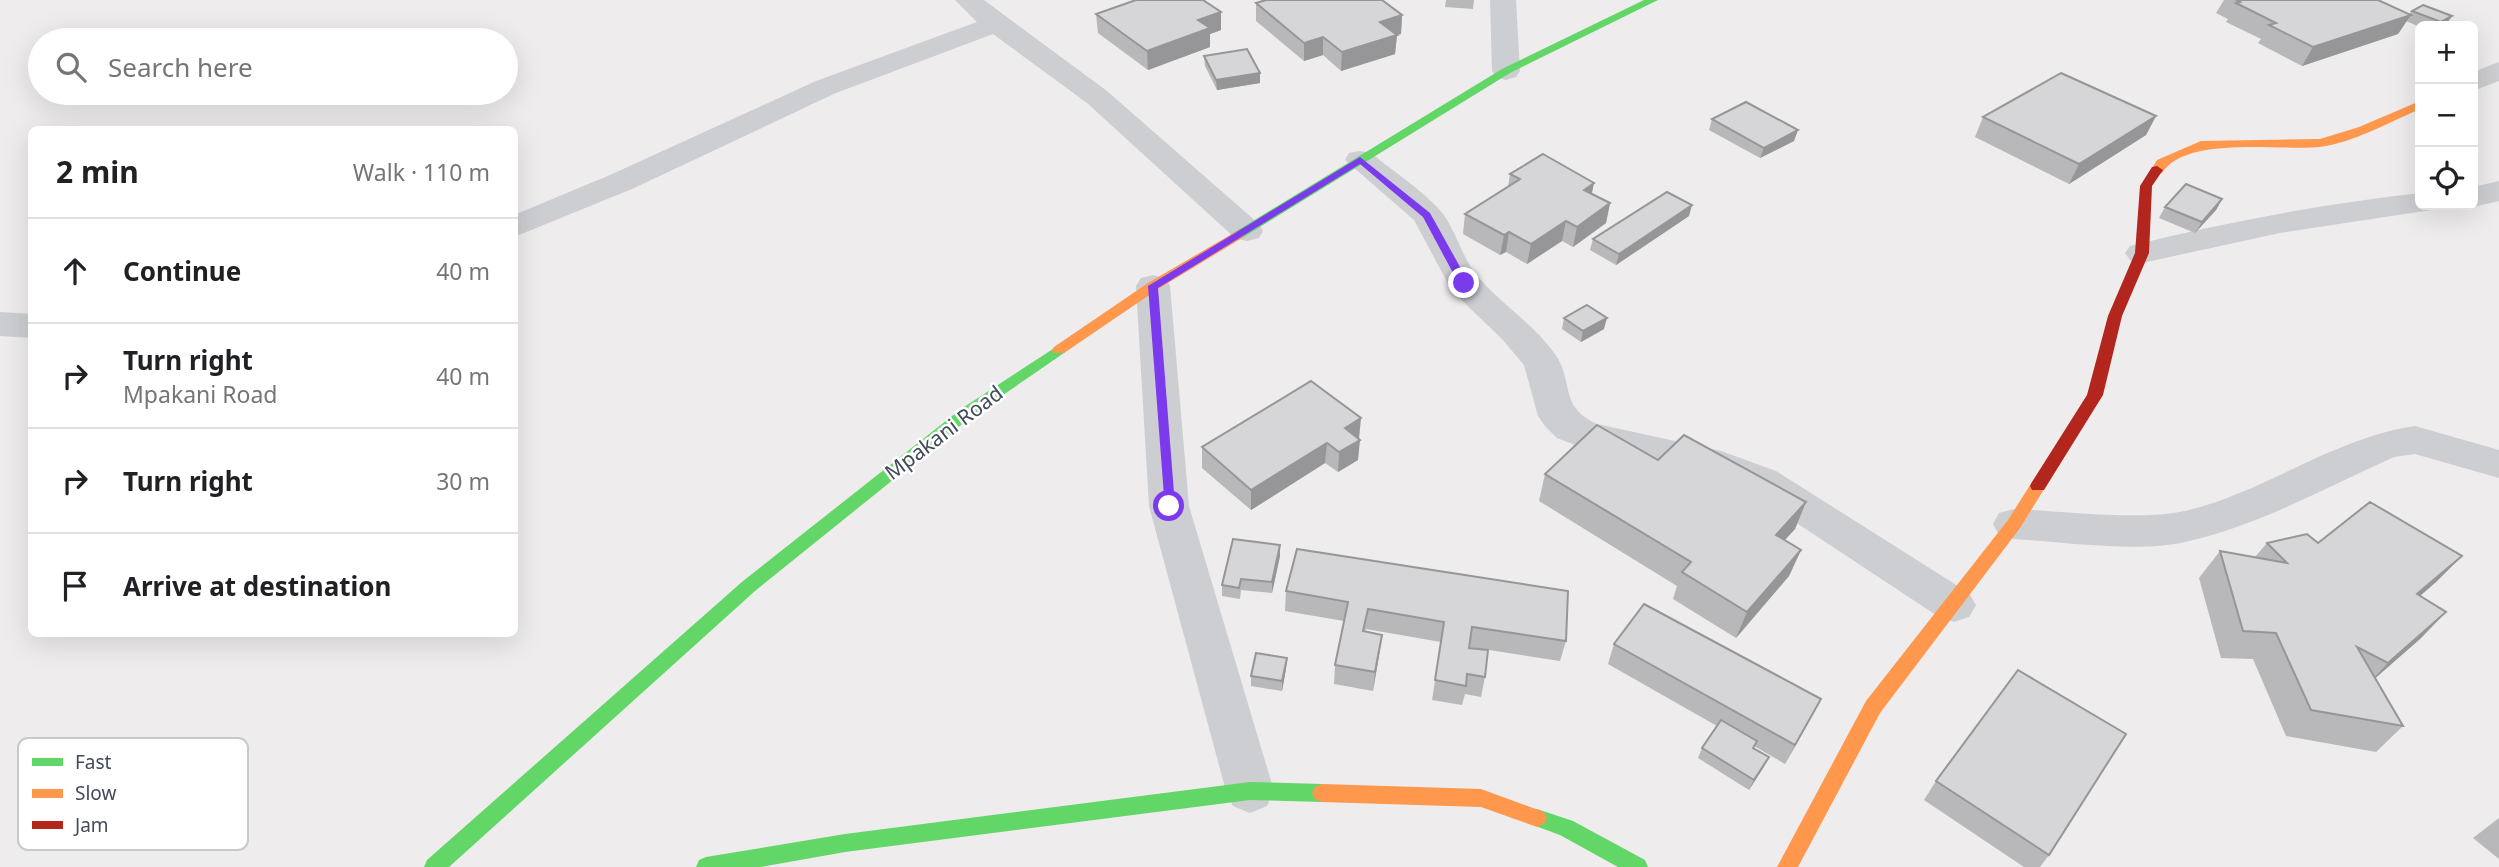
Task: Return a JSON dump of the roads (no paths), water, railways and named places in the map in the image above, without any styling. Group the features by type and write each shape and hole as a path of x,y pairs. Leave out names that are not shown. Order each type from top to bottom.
{"street":[{"path":"968,0 996,24 1097,97 1247,231"},
{"path":"1503,0 1506,71"},
{"name":"Mpakani Road","path":"434,867 749,586 966,413 1153,286 1506,71 1653,0"},
{"path":"518,225 621,182 826,88 996,24"},
{"path":"2478,80 2499,71"},
{"path":"1787,867 1874,707 2014,524 2095,395 2115,317 2141,253 2146,186 2161,163 2205,144 2321,143 2363,130 2415,107"},
{"path":"1360,160 1427,215 1464,283 1515,331 1541,362 1557,416 1571,428 1588,436 1721,465 1762,481 1954,605"},
{"path":"2478,196 2499,191"},
{"path":"2141,253 2357,209 2415,204"},
{"path":"1153,286 1169,506 1250,791"},
{"path":"0,324 28,326"},
{"path":"2014,524 2134,530 2184,527 2244,507 2387,444 2414,440 2499,464"},
{"path":"706,867 845,843 1250,791 1481,798 1566,828 1638,867"}]}
